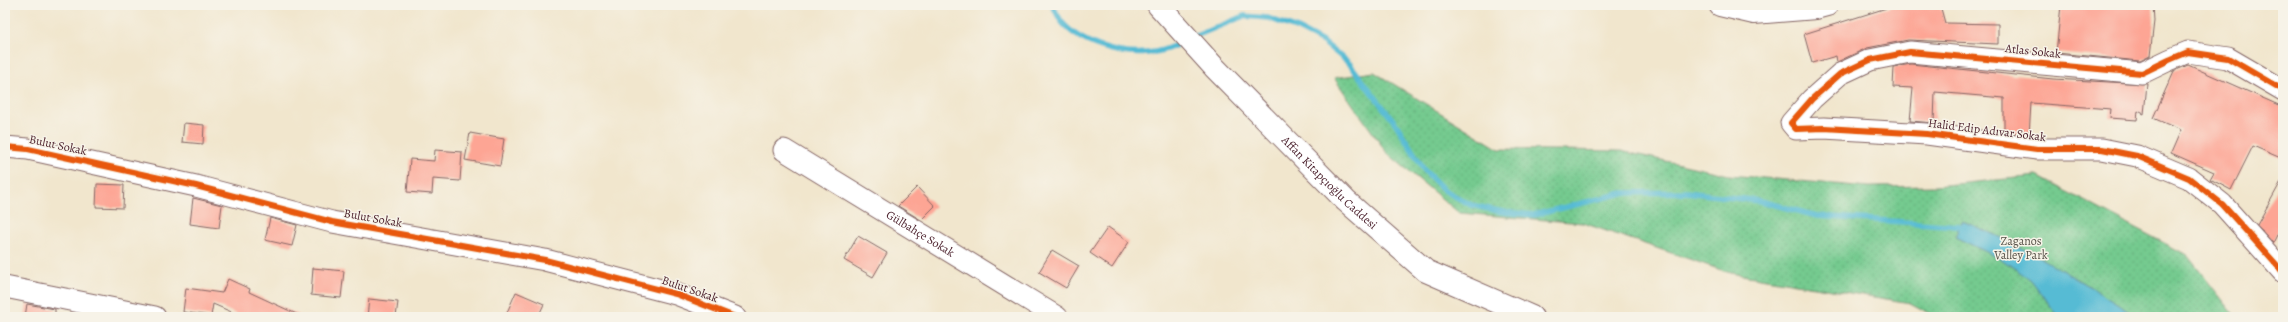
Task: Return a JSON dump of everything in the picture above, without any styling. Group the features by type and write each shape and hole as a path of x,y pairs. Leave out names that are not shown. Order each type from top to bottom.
{"street":[{"name":"Affan Kitapçıoğlu Caddesi","path":"1158,5 1214,67 1346,200 1426,271 1532,317"},
{"path":"1720,5 1754,13 1816,8 1827,5"},
{"name":"Atlas Sokak","path":"1791,123 1812,99 1840,74 1870,60 1910,52 2142,73 2188,52 2228,58 2283,90"},
{"name":"Halid Edip Adıvar Sokak","path":"1791,123 1796,129 1824,128 1927,134 2037,149 2102,149 2137,156 2189,178 2222,204 2283,272"},
{"name":"Bulut Sokak","path":"5,147 28,149 196,186 332,222 545,260 676,294 735,317"},
{"name":"Gülbahçe Sokak","path":"784,150 1057,317"},
{"path":"5,287 155,317"}],"green space":[{"name":"Zaganos Valley Park","path":"1374,72 1499,149 1621,151 1729,175 1869,187 1935,186 2037,176 2187,255 2236,317 1937,317 1910,303 1730,273 1583,223 1459,213 1387,153 1334,78"}],"water":[{"path":"1962,221 2008,241 2052,264 2137,317 2061,317 2056,313 2031,280 2001,259 1955,237"}],"building":[{"path":"1896,5 1940,5 1945,23 1998,24 1998,44 1908,40 1867,48 1837,62 1836,56 1812,63 1804,34"},
{"path":"2061,5 2153,5 2154,21 2150,56 2140,61 2056,53"},
{"path":"1911,64 2053,79 2147,84 2144,114 2138,111 2137,120 2110,118 2111,109 2031,103 2029,136 2004,132 2004,98 1935,92 1934,123 1910,121 1913,88 1893,87 1894,67"},
{"path":"2188,65 2283,107 2283,159 2253,146 2231,190 2210,179 2214,172 2171,153 2181,130 2153,118 2174,71"},
{"path":"184,123 204,125 203,144 182,142"},
{"path":"470,133 504,139 500,166 465,160"},
{"path":"435,150 462,152 460,181 433,179 432,194 407,192 410,159 434,161"},
{"path":"2283,178 2283,223 2273,243 2257,225"},
{"path":"97,184 124,185 123,208 96,207"},
{"path":"917,187 935,206 921,220 898,206"},
{"path":"193,198 222,205 219,228 190,224"},
{"path":"270,218 297,225 292,246 265,240"},
{"path":"1108,227 1129,242 1112,268 1090,253"},
{"path":"858,236 887,253 873,277 844,260"},
{"path":"1052,250 1079,266 1066,288 1039,272"},
{"path":"313,268 344,271 341,298 311,295"},
{"path":"228,279 250,289 249,292 303,317 243,317 213,304 211,316 183,312 186,288 222,293"},
{"path":"516,292 544,304 538,317 505,317"},
{"path":"369,299 398,302 396,317 367,317"},
{"path":"27,304 55,309 55,317 25,317"}],"waterway":[{"path":"1052,5 1061,21 1069,29 1078,36 1101,47 1125,52 1158,52 1185,41"},
{"path":"1193,37 1244,16 1268,18 1298,29 1323,42 1349,63 1396,124 1425,171 1444,190 1471,205 1503,212 1534,215 1623,193 1686,192 1760,201 1817,216 1960,226"}],"cycle path":[{"path":"2283,90 2228,58 2188,52 2142,73 1910,52 1870,60 1840,74 1812,99 1791,123 1796,129 1824,128 1927,134 2037,149 2102,149 2137,156 2189,178 2222,204 2283,272"},
{"path":"5,147 28,149 196,186 332,222 545,260 676,294 735,317"}]}
